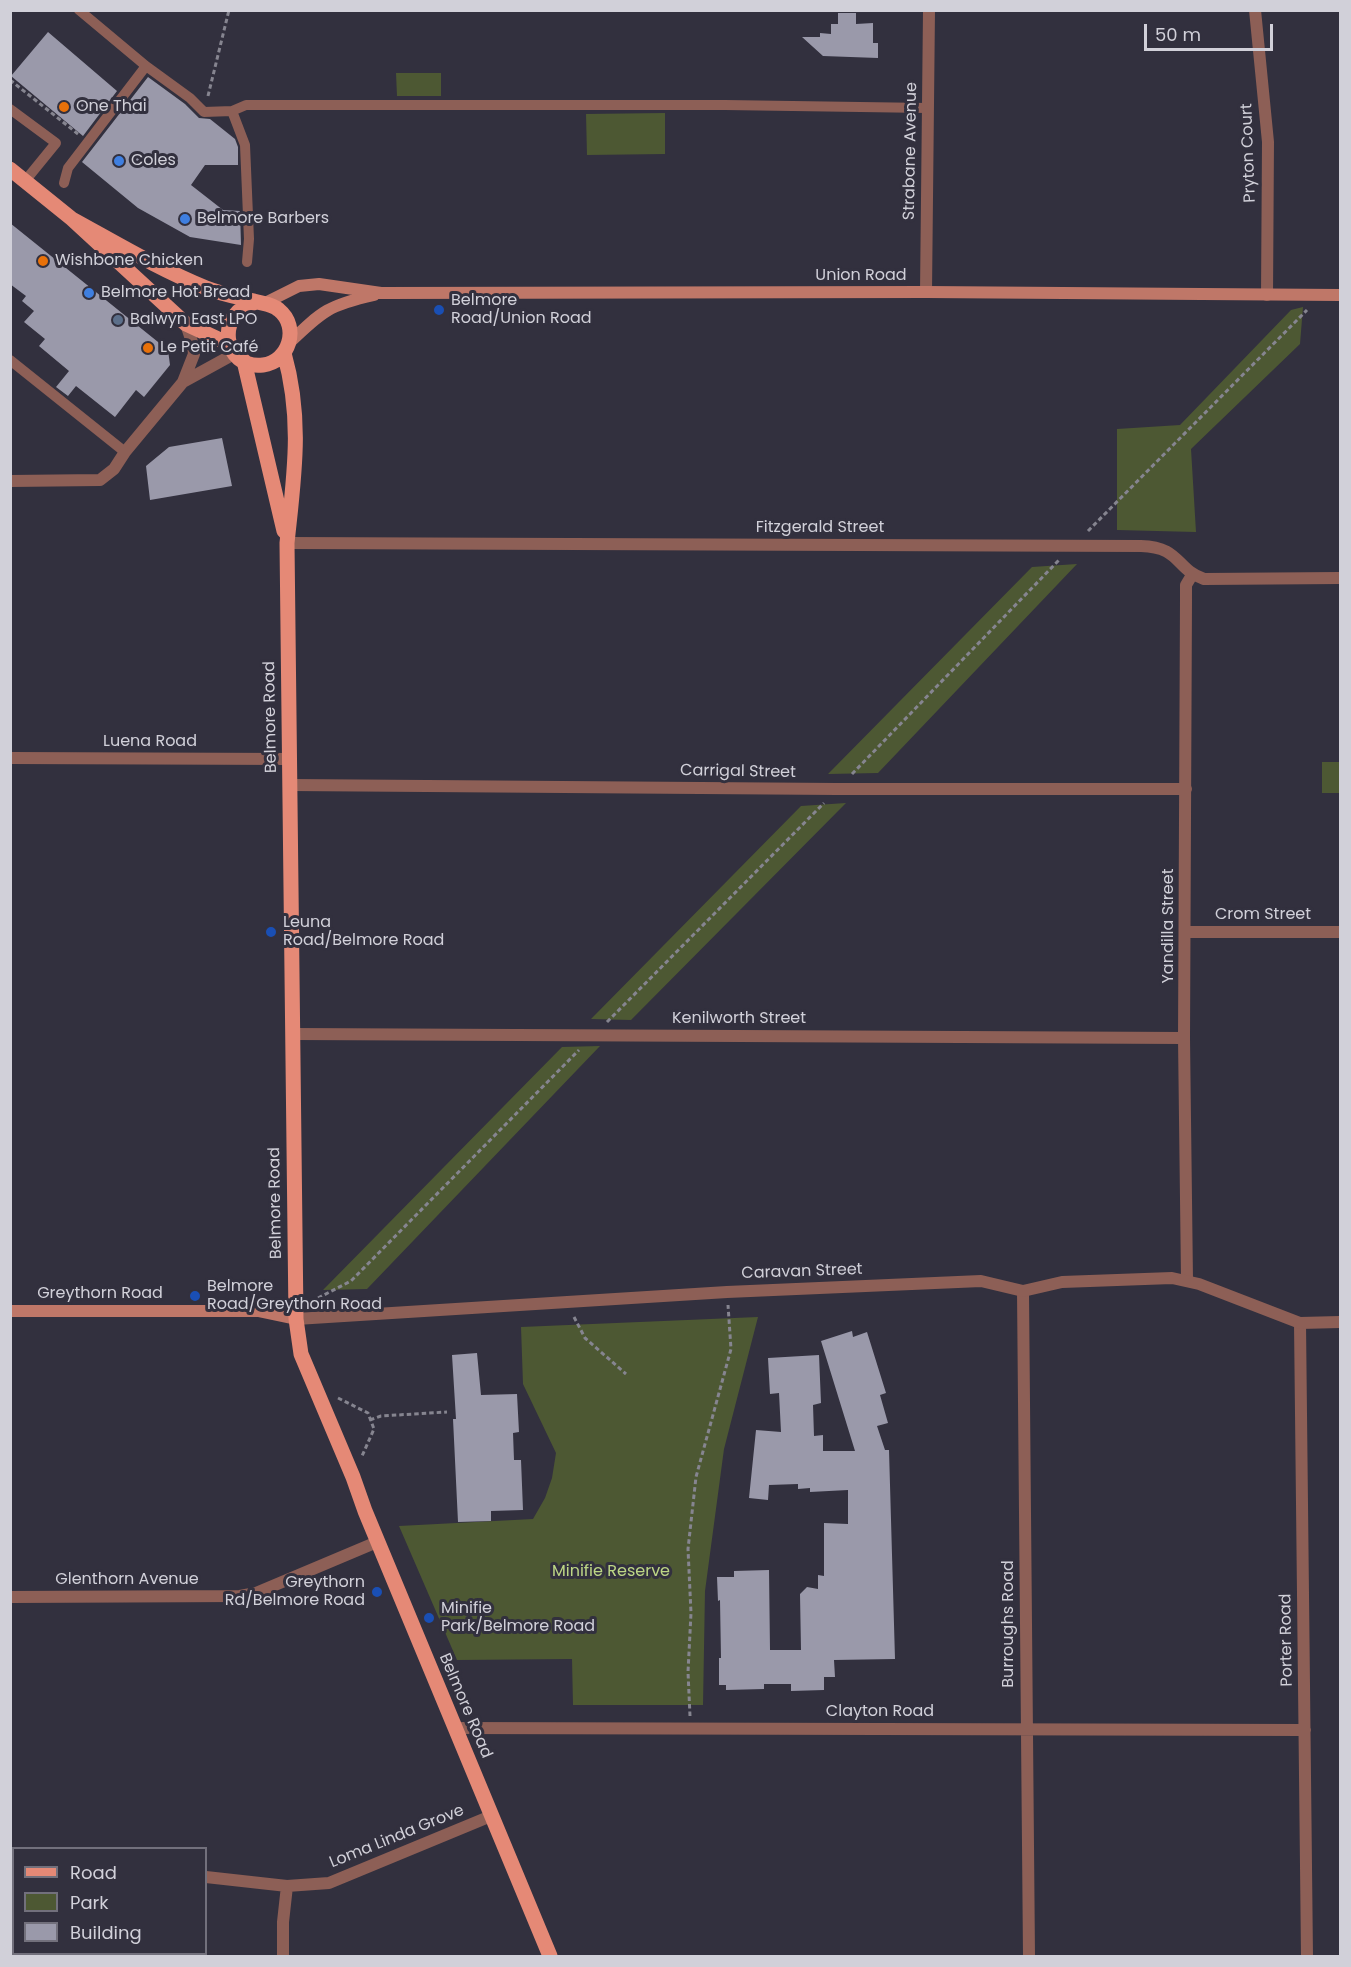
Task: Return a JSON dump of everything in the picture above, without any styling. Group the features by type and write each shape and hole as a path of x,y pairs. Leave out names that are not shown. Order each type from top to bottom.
{"main road":[{"name":"Belmore Road","path":"10,169 72,219 186,324 255,365 276,360 287,348"},
{"name":"Belmore Road","path":"72,219 141,257 208,288 261,302 281,311 286,318 290,334 287,348 295,398 296,457 287,543 296,1319 301,1354 550,1956"},
{"name":"Union Road","path":"261,302 299,286 319,284 381,293 926,292 1341,295"},
{"name":"Union Road","path":"287,348 316,316 331,307 381,293"},
{"name":"Belmore Road","path":"261,302 243,306 233,316 228,330 287,543"},
{"name":"Greythorn Road","path":"10,1311 258,1311 296,1319"}],"street":[{"name":"Strabane Avenue","path":"926,292 929,10"},
{"name":"Pryton Court","path":"1255,10 1268,142 1267,295"},
{"path":"10,482 100,480 114,470 125,452 183,382 194,354 194,345 186,324"},
{"path":"183,382 236,353"},
{"name":"Fitzgerald Street","path":"287,543 1158,546 1171,553 1192,575"},
{"path":"1192,575 1203,579 1341,578"},
{"name":"Yandilla Street","path":"1187,1280 1184,1038 1186,585 1192,575"},
{"name":"Luena Road","path":"10,758 290,759"},
{"name":"Carrigal Street","path":"290,785 1186,789"},
{"name":"Crom Street","path":"1186,932 1341,932"},
{"name":"Kenilworth Street","path":"293,1034 1184,1038"},
{"name":"Caravan Street","path":"296,1319 727,1292 981,1281 1023,1291 1062,1282 1172,1278 1187,1280 1300,1323"},
{"name":"Burroughs Road","path":"1023,1291 1029,1956"},
{"path":"1300,1323 1341,1322"},
{"name":"Porter Road","path":"1300,1323 1306,1956"},
{"name":"Glenthorn Avenue","path":"10,1597 247,1595 377,1542"},
{"name":"Clayton Road","path":"455,1728 1305,1730"},
{"name":"Loma Linda Grove","path":"207,1877 287,1886 318,1884 341,1879 491,1816"},
{"path":"282,1956 287,1886"}],"lane":[{"path":"79,10 146,66 190,98 204,112 232,111 246,105 725,105 928,108"},
{"path":"64,183 68,168 146,66"},
{"path":"10,109 56,143 25,181"},
{"path":"232,111 245,145 249,239 247,262"},
{"path":"10,360 125,452"}],"path":[{"path":"204,112 229,10"},
{"path":"10,80 82,137"},
{"path":"690,1729 688,1672 691,1612 688,1549 696,1477 731,1349 727,1292"},
{"path":"566,1302 585,1338 626,1374"},
{"path":"316,1389 368,1413 374,1429 353,1477"},
{"path":"370,1419 381,1416 447,1412"}],"green space":[{"path":"396,73 441,73 441,96 397,96"},
{"path":"665,113 665,154 587,155 586,114"},
{"path":"1303,307 1300,344 1191,449 1196,532 1117,530 1117,429 1180,425 1291,310"},
{"path":"1077,564 878,773 828,774 1032,567"},
{"path":"1322,762 1340,762 1340,793 1322,793"},
{"path":"846,803 631,1020 591,1019 801,806"},
{"path":"600,1046 367,1289 323,1290 562,1047"},
{"name":"Minifie Reserve","path":"758,1317 724,1449 705,1591 703,1705 573,1705 572,1659 457,1660 399,1526 533,1519 545,1498 552,1478 556,1453 523,1384 521,1327"}],"building":[{"path":"838,13 856,13 856,24 873,23 873,43 878,43 878,58 823,56 802,37 820,37 820,33 831,34 831,24 838,24"},
{"path":"48,32 117,91 83,136 11,76"},
{"path":"148,77 185,104 199,118 210,119 235,139 238,147 238,165 205,165 191,185 223,210 240,211 241,245 190,237 138,208 82,162"},
{"path":"10,223 168,350 170,365 144,397 136,390 115,417 76,386 68,396 56,387 69,371 39,346 45,339 24,322 34,311 22,301 26,296 10,284"},
{"path":"222,438 232,486 150,500 146,466 169,447"},
{"path":"852,1331 853,1337 867,1332 886,1393 880,1395 888,1423 877,1426 885,1450 889,1450 895,1659 834,1660 835,1677 824,1677 824,1690 791,1691 791,1684 764,1684 764,1689 726,1690 726,1685 719,1685 720,1600 718,1601 717,1577 734,1577 734,1571 769,1570 770,1650 801,1650 800,1594 807,1587 818,1589 818,1575 824,1576 824,1523 848,1524 848,1490 810,1492 810,1488 798,1489 798,1484 769,1485 768,1500 749,1498 756,1430 781,1432 779,1393 770,1394 768,1358 819,1355 821,1403 813,1405 814,1436 823,1435 823,1451 855,1451 821,1341"},
{"path":"477,1353 481,1395 517,1394 519,1432 513,1433 514,1460 521,1460 523,1510 491,1511 491,1521 458,1522 452,1355"}],"place":[{"name":"One Thai","path":"64,107"},
{"name":"Coles","path":"119,161"},
{"name":"Belmore Barbers","path":"185,219"},
{"name":"Wishbone Chicken","path":"43,261"},
{"name":"Belmore Hot Bread","path":"89,293"},
{"name":"Belmore Road/Union Road","path":"439,310"},
{"name":"Balwyn East LPO","path":"118,320"},
{"name":"Le Petit Café","path":"148,348"},
{"name":"Leuna Road/Belmore Road","path":"271,932"},
{"name":"Belmore Road/Greythorn Road","path":"195,1296"},
{"name":"Greythorn Rd/Belmore Road","path":"377,1592"},
{"name":"Minifie Park/Belmore Road","path":"429,1618"}]}
